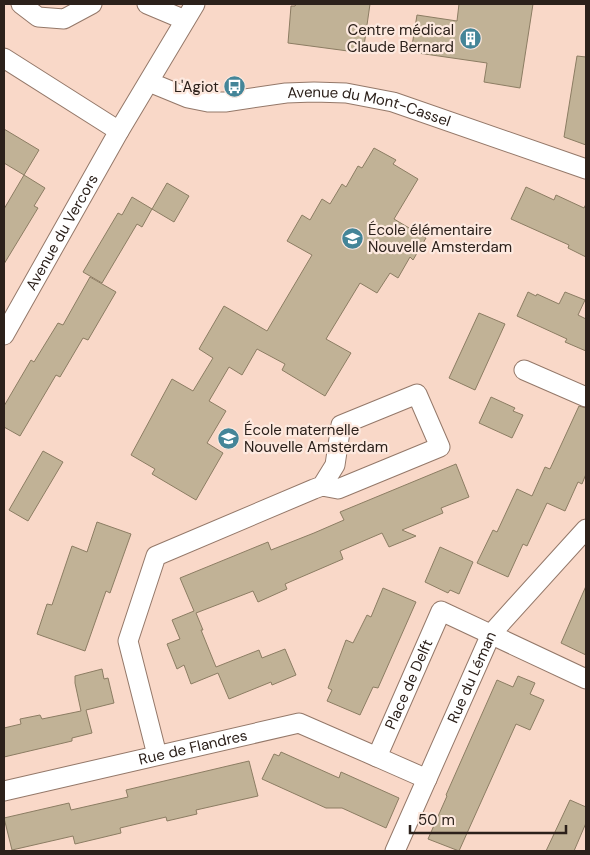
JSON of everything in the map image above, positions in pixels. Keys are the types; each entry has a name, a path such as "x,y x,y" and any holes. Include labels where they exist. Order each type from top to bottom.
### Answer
{"street":[{"path":"21,4 38,17 64,19 92,4"},
{"path":"147,4 185,20"},
{"name":"Avenue du Vercors","path":"4,335 119,131 195,4"},
{"path":"4,58 119,131"},
{"name":"Avenue du Mont-Cassel","path":"149,82 188,98 208,102 225,102 286,93 314,92 346,93 393,102 586,168"},
{"path":"524,370 586,397"},
{"path":"157,755 128,641 156,556 322,486 338,489 440,447 417,394 341,425 335,464 322,486"},
{"name":"Rue du Léman","path":"395,851 491,634 586,529"},
{"name":"Place de Delft","path":"377,757 441,611 491,634"},
{"path":"491,634 586,679"},
{"name":"Rue de Flandres","path":"4,791 299,723 377,757"},
{"path":"377,757 427,780"}],"building":[{"path":"296,4 370,4 363,53 288,43 291,6"},
{"name":"Centre médical Claude Bernard","path":"459,4 533,4 520,88 484,82 487,63 411,52 417,15 457,21"},
{"path":"577,56 586,57 586,145 564,137"},
{"path":"4,129 39,150 24,175 4,163"},
{"path":"374,148 396,160 393,164 418,179 394,219 426,238 413,260 410,257 398,278 390,273 377,293 360,283 326,339 351,353 325,396 282,370 285,364 257,349 242,375 229,367 209,401 226,411 207,443 223,453 196,500 152,474 155,469 131,455 172,379 193,391 213,358 199,349 224,306 267,331 312,255 287,241 302,215 310,220 322,199 330,204 342,184 346,187 358,166 362,168"},
{"path":"24,175 45,188 34,206 38,208 4,264 4,209"},
{"path":"167,183 189,196 174,222 152,209"},
{"path":"526,187 554,200 556,195 584,208 586,204 586,257 568,248 569,245 511,219"},
{"path":"132,197 152,209 142,227 137,224 102,283 83,272 118,213 122,215"},
{"path":"90,277 116,292 88,340 83,338 60,377 56,375 20,436 4,427 4,406 31,360 34,362 58,323 63,325"},
{"path":"528,292 559,304 565,292 585,300 578,315 586,319 586,351 565,342 567,339 517,316"},
{"path":"479,313 505,324 475,390 449,378"},
{"path":"491,397 515,408 513,411 523,415 512,438 479,423"},
{"path":"579,406 586,408 586,474 582,484 578,482 565,511 547,503 527,546 523,544 508,577 477,563 493,530 497,532 517,489 532,496 545,467 550,469"},
{"path":"43,451 63,462 28,521 9,510"},
{"path":"456,464 469,497 441,508 443,513 402,530 416,536 389,547 382,533 340,551 343,559 285,584 287,589 258,602 253,591 196,613 216,667 259,650 262,658 285,649 296,675 272,685 271,682 229,699 218,673 191,684 184,665 177,669 167,644 180,639 172,620 194,611 180,578 268,542 271,550 314,533 344,520 340,512"},
{"path":"97,522 131,534 110,593 106,591 85,651 37,634 47,604 52,605 72,546 87,552"},
{"path":"440,547 473,562 459,594 450,590 448,593 425,582"},
{"path":"586,586 586,655 561,643"},
{"path":"383,588 416,602 378,688 373,687 360,715 327,701 332,690 328,688 346,640 353,643 367,615 371,617"},
{"path":"102,669 104,679 108,678 114,703 86,710 92,733 72,738 72,741 4,757 4,728 21,724 20,719 40,715 42,719 81,711 75,676"},
{"path":"518,676 535,683 530,694 544,700 530,730 516,724 459,851 428,839 497,680 513,687"},
{"path":"281,752 339,778 341,772 399,798 386,828 342,808 326,808 262,779 274,754 279,756"},
{"path":"249,761 258,796 196,810 197,814 167,821 166,817 120,828 121,833 75,844 73,836 12,850 4,818 69,803 71,810 128,797 126,790"},
{"path":"570,800 586,807 586,823 574,851 546,851"}],"place":[{"name":"Centre médical Claude Bernard","path":"470,39"},
{"name":"L'Agiot","path":"235,87"},
{"name":"École élémentaire Nouvelle Amsterdam","path":"352,239"},
{"name":"École maternelle Nouvelle Amsterdam","path":"228,439"}]}
